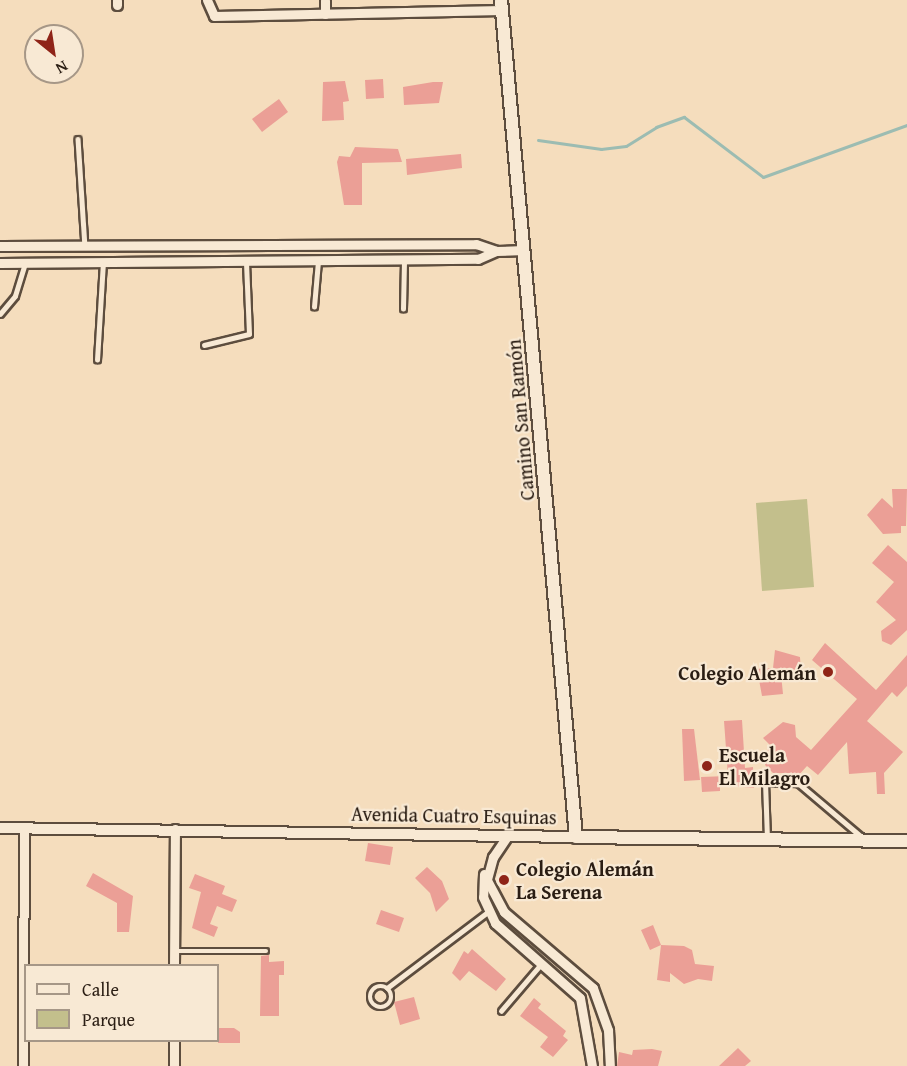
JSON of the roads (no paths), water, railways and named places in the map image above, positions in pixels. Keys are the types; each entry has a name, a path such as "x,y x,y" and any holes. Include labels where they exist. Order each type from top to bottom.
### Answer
{"main road":[{"name":"Camino San Ramón","path":"501,5 576,837"},
{"name":"Avenida Cuatro Esquinas","path":"576,837 767,842 907,841"}],"street":[{"path":"207,0 214,16 417,12 501,5"},
{"path":"324,0 325,14"},
{"path":"417,0 417,12"},
{"path":"0,246 476,244 496,251 524,250"},
{"path":"260,262 261,245"},
{"path":"73,246 74,263"},
{"path":"0,263 478,259 496,251"},
{"name":"Avenida Cuatro Esquinas","path":"0,828 576,837"},
{"path":"22,1066 24,828"},
{"path":"174,964 175,829"},
{"path":"506,835 485,867 483,897 489,912 580,998 592,1066"},
{"path":"506,835 493,857 487,880 504,912 593,988 608,1030 610,1066"},
{"path":"174,1042 174,1066"}],"lane":[{"path":"78,139 85,246"},
{"path":"403,309 404,260"},
{"path":"314,307 318,261"},
{"path":"204,345 249,334 246,262"},
{"path":"0,314 15,297 25,263"},
{"path":"97,360 103,263"},
{"path":"767,842 765,782 798,783 867,842"},
{"path":"387,988 391,1002 375,1006 372,990 387,988 489,912"},
{"path":"174,951 266,951"},
{"path":"501,1011 542,963"}],"waterway":[{"path":"538,140 601,149 626,146 656,127 684,117 763,177 907,125"}],"place":[{"name":"Colegio Alemán","path":"828,672"},
{"name":"Escuela El Milagro","path":"707,766"},
{"name":"Colegio Alemán La Serena","path":"504,880"}]}
